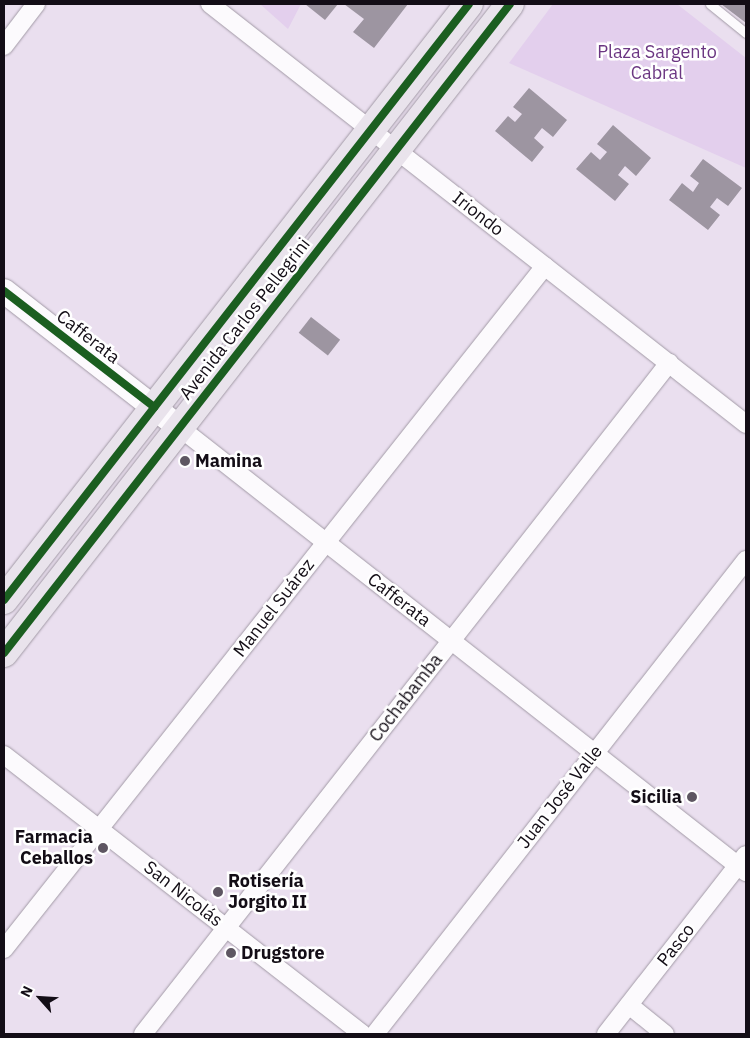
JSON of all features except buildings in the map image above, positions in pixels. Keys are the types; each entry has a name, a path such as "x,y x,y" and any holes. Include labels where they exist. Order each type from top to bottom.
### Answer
{"main road":[{"name":"Avenida Carlos Pellegrini","path":"4,600 469,4"},
{"name":"Avenida Carlos Pellegrini","path":"4,652 510,4"},
{"name":"Cafferata","path":"4,291 179,427"}],"street":[{"path":"4,46 36,4"},
{"name":"Iriondo","path":"210,4 746,424"},
{"name":"Manuel Suárez","path":"4,949 544,266"},
{"name":"Cochabamba","path":"143,1034 669,363"},
{"name":"Cafferata","path":"179,427 595,753 744,864"},
{"name":"Juan José Valle","path":"375,1034 746,560"},
{"name":"San Nicolás","path":"4,754 362,1034"},
{"name":"Pasco","path":"606,1034 744,864"},
{"path":"629,1005 665,1034"}],"lane":[{"path":"710,4 746,32"}],"green space":[{"path":"260,4 301,4 288,29"},
{"name":"Plaza Sargento Cabral","path":"553,4 677,4 746,58 746,168 509,63"}],"cycle path":[{"path":"4,600 469,4"},
{"path":"4,653 510,4"},
{"path":"4,291 154,407"}],"place":[{"name":"Mamina","path":"185,461"},
{"name":"Sicilia","path":"692,797"},
{"name":"Farmacia Ceballos","path":"103,848"},
{"name":"Rotisería Jorgito II","path":"218,892"},
{"name":"Drugstore","path":"231,953"}]}
